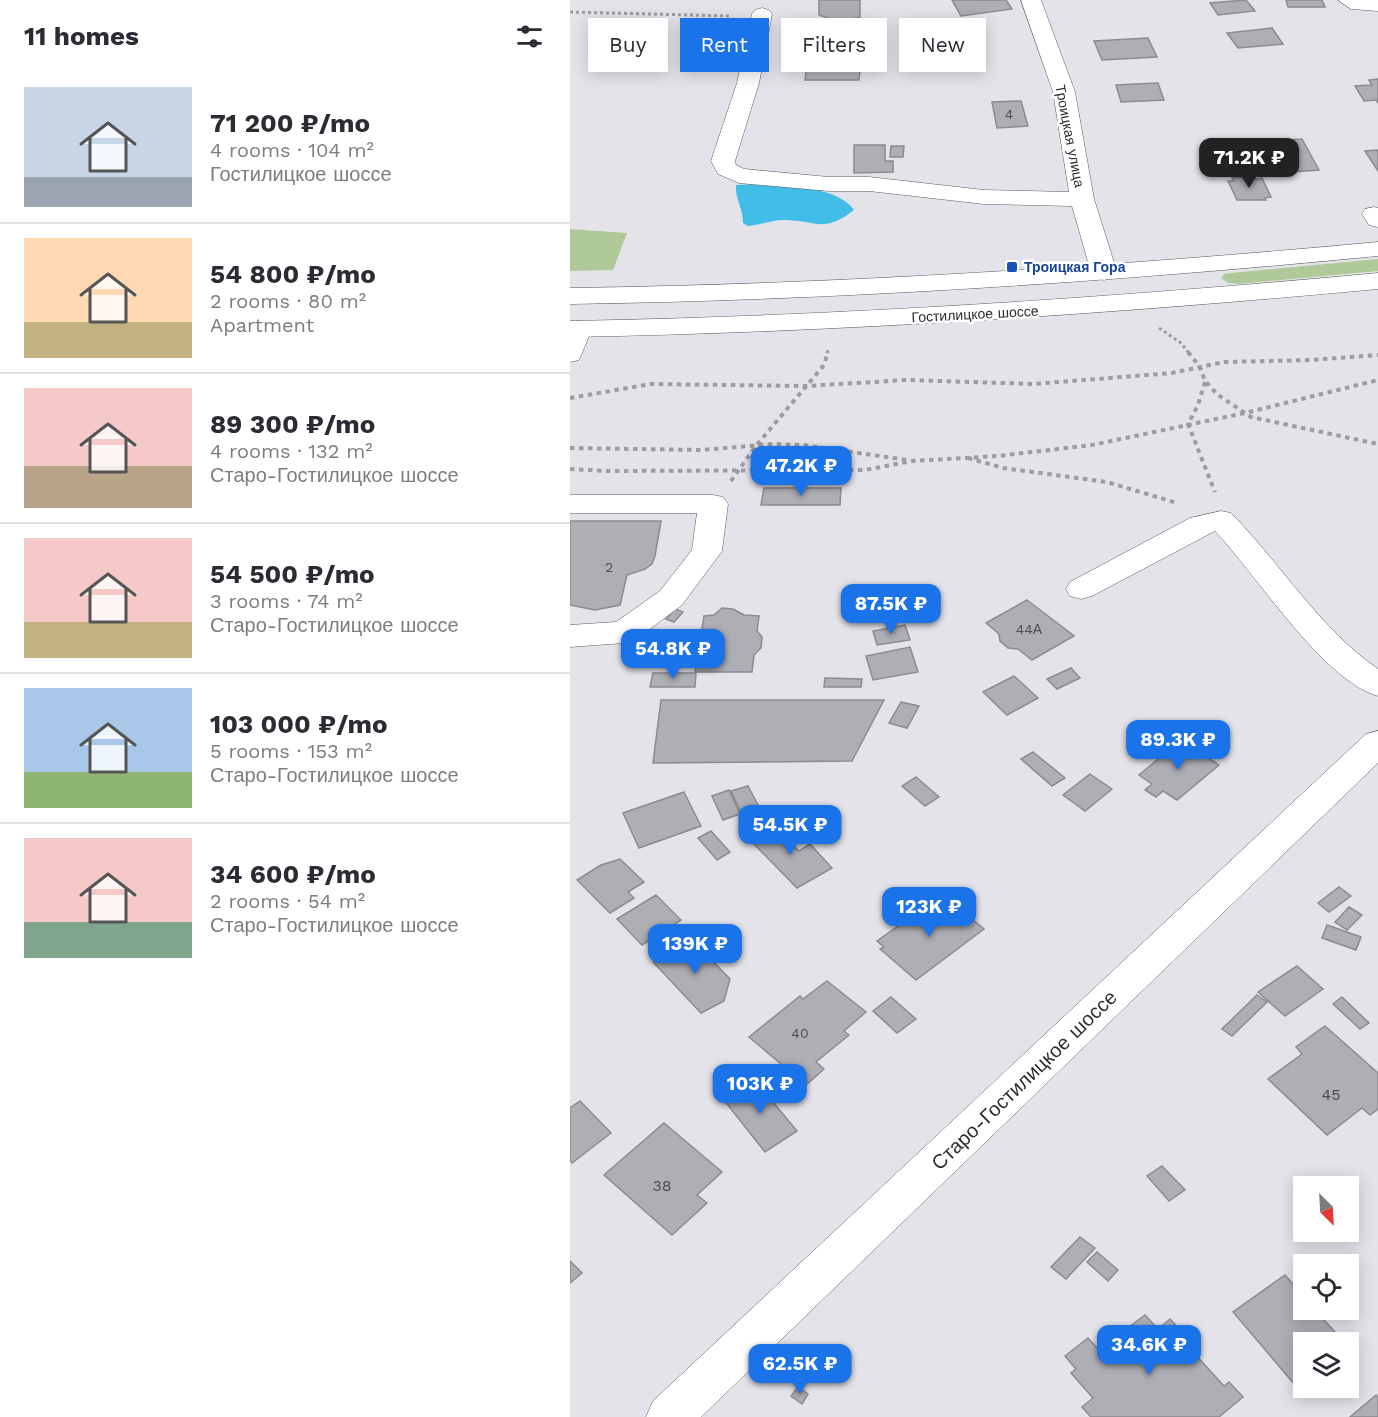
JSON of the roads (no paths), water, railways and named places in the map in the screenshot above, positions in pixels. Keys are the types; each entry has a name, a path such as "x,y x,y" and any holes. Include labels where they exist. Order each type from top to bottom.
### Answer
{"main road":[{"name":"Троицкая улица","path":"1031,0 1064,92 1082,199 1104,273"},
{"path":"1348,0 1358,5 1378,5"},
{"path":"762,16 748,83 723,161 726,169 739,176 776,180 869,184 984,196 1082,199"},
{"name":"Гостилицкое шоссе","path":"570,296 852,287 1104,273 1378,249"},
{"path":"1145,269 1156,302"},
{"name":"Гостилицкое шоссе","path":"574,329 958,315 1156,302 1378,281"},
{"path":"570,354 574,329"},
{"path":"570,504 713,504 707,550 670,598 624,632 570,636"},
{"path":"1082,589 1215,521 1354,670 1378,685"},
{"name":"Старо-Гостилицкое шоссе","path":"669,1417 1371,763"}],"water":[{"path":"736,185 795,186 823,191 846,202 854,210 843,218 826,224 781,220 748,226 743,223"}],"place":[{"name":"Троицкая Гора","path":"1012,267"}]}
